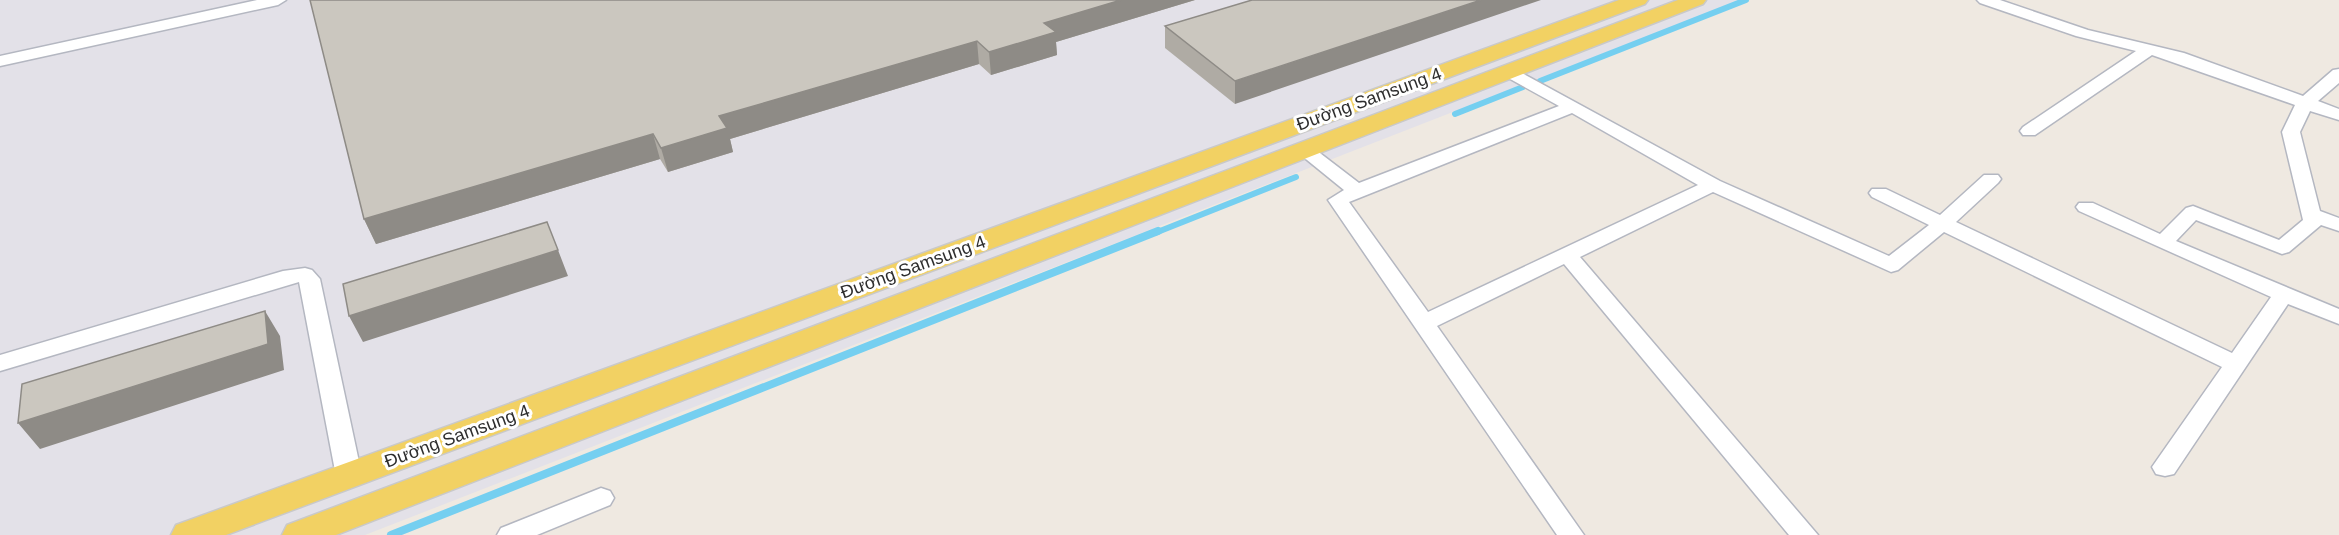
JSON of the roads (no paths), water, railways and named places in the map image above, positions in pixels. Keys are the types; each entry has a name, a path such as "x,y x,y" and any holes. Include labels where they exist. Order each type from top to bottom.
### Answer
{"main road":[{"name":"Đường Samsung 4","path":"188,535 1638,0"},
{"name":"Đường Samsung 4","path":"299,535 1305,152 1696,0"},
{"path":"1279,133 1305,152"},
{"path":"1149,180 1173,202"},
{"path":"349,476 357,513"}],"street":[{"path":"0,61 278,0"},
{"path":"1985,0 2082,33 2178,57 2339,115"},
{"path":"2029,131 2149,50"},
{"path":"1509,71 1713,185 1891,265 1942,224 1991,179"},
{"path":"2163,243 2193,212 2282,248 2313,222 2291,132 2304,104 2339,74"},
{"path":"1572,107 1338,200 1422,324 1572,535"},
{"path":"1305,152 1357,191"},
{"path":"1422,324 1713,185"},
{"path":"1879,193 2236,364"},
{"path":"2086,207 2163,243 2339,317"},
{"path":"2312,215 2339,225"},
{"path":"1567,255 1805,535"},
{"path":"0,363 290,276 306,275 349,476"},
{"path":"2166,467 2284,294"},
{"path":"510,535 601,498"}],"waterway":[{"path":"1540,81 1746,0"},
{"path":"1455,114 1523,87"},
{"path":"1155,233 1296,177"},
{"path":"391,535 1158,231"}]}
